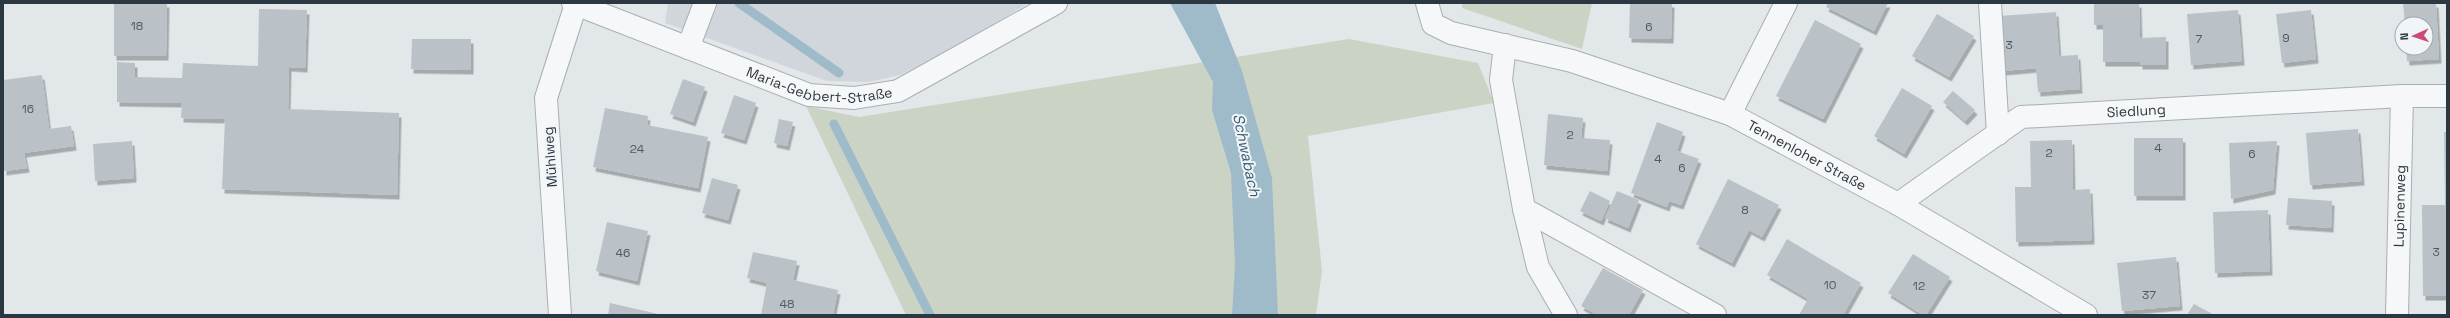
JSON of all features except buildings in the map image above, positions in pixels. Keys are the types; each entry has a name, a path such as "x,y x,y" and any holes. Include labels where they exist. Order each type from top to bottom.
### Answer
{"street":[{"path":"688,48 705,3"},
{"name":"Maria-Gebbert-Straße","path":"574,4 809,95 854,98 898,91 1056,3"},
{"name":"Tennenloher Straße","path":"1427,3 1433,24 1452,33 1572,60 1695,104 1730,114 1898,204 2086,315"},
{"path":"1730,114 1786,3"},
{"path":"1990,3 1998,134"},
{"name":"Mühlweg","path":"560,315 546,98 574,4"},
{"path":"1505,45 1501,80 1524,209 1538,267 1566,315"},
{"name":"Siedlung","path":"1898,204 2021,117 2402,96 2447,96"},
{"name":"Lupinenweg","path":"2397,315 2402,96"},
{"path":"1524,209 1715,315"}],"shaded area":[{"path":"668,3 1028,3 959,46 900,75 869,82 827,81 665,23"}],"green space":[{"path":"1462,3 1592,3 1582,49 1462,8"},
{"path":"1349,39 1478,63 1494,103 1308,136 1322,271 1316,315 906,315 806,106 859,117"}],"water":[{"name":"Schwabach","path":"1170,3 1215,3 1242,71 1272,178 1278,315 1232,315 1235,264 1231,173 1212,110 1213,82"}],"waterway":[{"path":"739,3 839,73"},
{"path":"834,124 930,315"}]}
